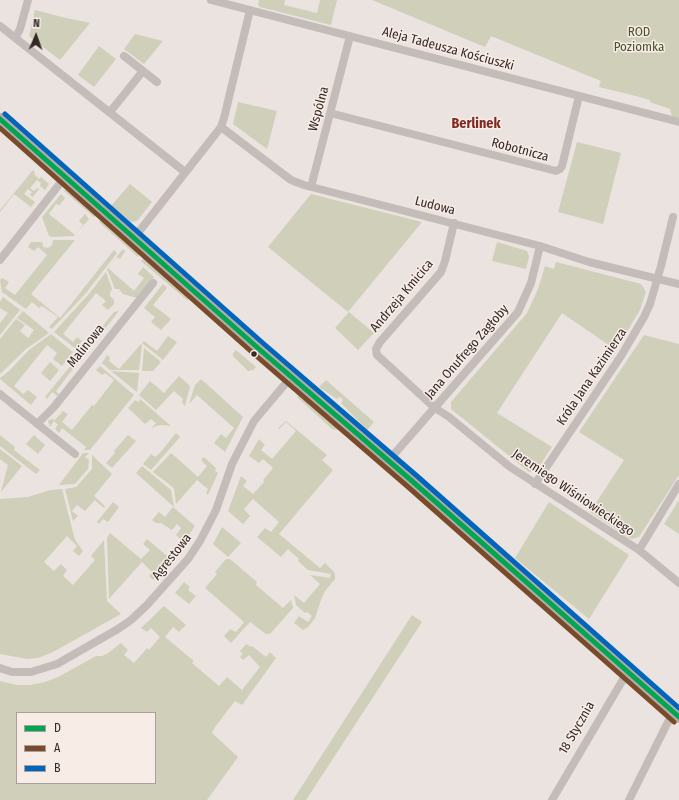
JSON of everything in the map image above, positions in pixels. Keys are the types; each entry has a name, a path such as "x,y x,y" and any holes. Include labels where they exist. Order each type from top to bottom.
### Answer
{"main road":[{"path":"0,119 291,377 389,460 678,715"}],"street":[{"path":"16,37 20,29 28,0"},
{"name":"Aleja Tadeusza Kościuszki","path":"211,0 679,122"},
{"path":"134,238 221,127 250,10"},
{"path":"0,26 16,37 186,172"},
{"name":"Wspólna","path":"311,187 350,36"},
{"path":"124,56 157,82"},
{"path":"110,112 142,70"},
{"name":"Robotnicza","path":"330,113 556,171 562,166 579,96"},
{"name":"Ludowa","path":"221,127 291,180 311,187 540,246 589,262 679,284"},
{"path":"0,260 65,177"},
{"path":"657,278 673,217"},
{"name":"Andrzeja Kmicica","path":"435,408 380,358 376,352 376,349 380,342 441,272 454,223"},
{"name":"Jana Onufrego Zagłoby","path":"389,460 518,312 531,283 540,246"},
{"name":"Króla Jana Kazimierza","path":"535,484 639,327 650,304 657,278"},
{"name":"Malinowa","path":"38,424 153,283"},
{"name":"Agrestowa","path":"0,668 12,672 31,672 57,664 118,629 131,620 147,605 184,564 200,541 216,510 232,464 254,421 291,377"},
{"path":"0,394 75,454"},
{"name":"Jeremiego Wiśniowieckiego","path":"435,408 449,417 510,467 639,550 679,584"},
{"path":"639,550 679,484"},
{"name":"18 Stycznia","path":"552,800 628,671"},
{"path":"629,800 668,722 678,715"}],"green space":[{"path":"259,0 285,0 284,5 317,13 320,0 337,0 331,25 260,7 258,5"},
{"name":"ROD Poziomka","path":"372,0 679,0 679,118 672,116 670,109 650,102 650,100 599,87 601,81 491,36 485,47"},
{"path":"35,10 90,23 60,60 29,36"},
{"path":"135,34 163,41 144,64 124,49"},
{"path":"99,46 116,59 94,87 78,75"},
{"path":"238,102 277,111 267,149 233,124"},
{"path":"577,142 621,153 603,224 558,212"},
{"path":"33,170 35,173 34,174 39,179 41,177 49,184 45,190 40,186 41,183 37,180 30,188 34,191 37,188 39,189 33,197 30,195 32,192 28,189 24,194 35,202 31,207 14,194 0,212 0,210"},
{"path":"130,184 152,202 137,221 131,222 111,206"},
{"path":"63,190 69,190 95,213 95,216 94,217"},
{"path":"61,194 65,198 60,205 56,204 49,214 75,235 74,236 49,236 42,217"},
{"path":"311,194 422,222 348,312 268,247"},
{"path":"85,214 89,219 76,234 83,225 79,221"},
{"path":"102,220 141,253 138,257 99,222"},
{"path":"53,240 75,240 31,294 60,318 114,250 117,253 86,293 52,329 49,327 58,317 42,306 39,308 32,302 26,309 2,292 0,280 2,278 9,282 5,288 15,295 47,255 38,247 34,251 28,247 31,242 42,242 43,247 48,248 52,245"},
{"path":"497,242 527,251 529,257 526,269 492,261"},
{"path":"123,249 125,251 120,259 117,257 108,268 134,291 144,278 138,274 143,267 154,277 137,298 123,294 119,289 115,289 107,269"},
{"path":"144,257 187,295 188,301 141,261"},
{"path":"556,262 641,284 646,292 640,310 616,350 562,313 497,413 552,447 537,470 529,472 451,409 451,402 527,313 538,289 545,266 554,269"},
{"path":"106,272 112,289 110,296 114,300 114,304 108,310 102,305 106,301 96,293 63,334 73,342 77,337 82,341 76,349 54,332 88,295"},
{"path":"163,284 167,288 153,305 171,319 161,330 151,322 155,317 144,308"},
{"path":"3,297 20,310 0,335 0,323 8,313 0,308 0,302"},
{"path":"23,311 49,333 26,349 0,374 0,339 16,319 25,325 20,331 28,338 34,330 17,318"},
{"path":"119,311 86,353 83,350 114,312"},
{"path":"349,312 374,333 358,350 335,328"},
{"path":"51,334 73,352 62,366 53,359 57,353 47,345 14,386 23,394 28,390 37,397 31,405 0,378 9,371 29,350"},
{"path":"644,335 679,344 679,475 639,537 631,539 590,512 624,460 579,432"},
{"path":"168,336 177,342 163,360 142,343 144,341 157,351"},
{"path":"141,344 139,370 110,370 102,363 107,355 110,358 109,361 119,369"},
{"path":"144,348 161,362 153,371 142,371"},
{"path":"236,350 256,367 253,370 248,371 233,356 233,353"},
{"path":"81,353 83,356 56,391 59,394 57,396 52,392 47,399 45,397"},
{"path":"50,362 59,370 50,381 41,373"},
{"path":"100,366 134,395 90,450 84,450 86,447 62,428 59,433 55,429 58,425 54,421 50,427 48,421 51,419 55,420 63,411 68,414 62,422 72,430 92,405 94,406 114,380 105,373 102,375 96,370"},
{"path":"111,371 139,373 137,392"},
{"path":"179,376 190,386 185,406 182,402 183,399 174,391 156,410 139,395 150,381 164,393"},
{"path":"201,379 243,417 225,452 214,443 221,434 226,438 234,428 197,395 189,404 195,385"},
{"path":"326,380 374,422 367,430 341,403 343,400 340,397 337,399 319,387"},
{"path":"300,393 344,431 332,429 297,397"},
{"path":"140,399 171,426 161,425 151,429 156,423 151,419 145,424 128,408 135,400 139,402"},
{"path":"286,421 327,455 322,460 333,470 279,534 320,568 325,563 335,574 335,579 325,591 315,618 308,627 303,630 294,623 299,616 308,622 312,616 307,612 305,613 296,605 294,595 304,603 320,584 310,575 330,578 331,574 308,570 288,549 281,557 257,537 265,528 271,532 279,522 253,499 244,509 250,516 243,524 228,511 241,476 247,481 243,486 253,494 264,482 263,480 273,468 263,459 259,463 249,456 259,439 265,445 261,450 272,459 296,431 286,422 279,429 278,428"},
{"path":"176,433 180,437 151,470 143,464 151,454 155,457 160,453"},
{"path":"0,435 15,447 14,450 40,470 36,474 0,446"},
{"path":"34,435 45,445 38,454 26,444"},
{"path":"128,435 136,441 112,468 106,463"},
{"path":"0,449 22,466 1,492 8,465 0,459"},
{"path":"83,453 89,453 85,457 89,460 88,469 75,484 59,485"},
{"path":"171,453 198,477 207,466 201,460 204,457 216,468 215,471 218,473 208,495 206,493 208,489 197,480 176,504 174,488 153,472"},
{"path":"92,455 112,474 94,496 105,506 104,508 95,500 85,511 77,505 72,511 78,516 73,521 65,489 76,487 92,469"},
{"path":"142,466 171,490 174,507 136,473"},
{"path":"62,489 75,540 83,551 79,556 73,551 77,546 67,536 44,562 54,571 61,564 67,570 63,576 73,585 95,560 91,556 104,540 107,601 121,614 53,652 38,658 27,659 0,654 0,499 28,497 50,490"},
{"path":"679,500 679,534 664,524"},
{"path":"113,502 119,507 108,522 103,519 99,524 97,522"},
{"path":"549,502 629,555 589,619 515,558"},
{"path":"173,507 195,526 184,542 176,535 181,528 177,524 172,530 161,523 156,523 152,520 159,512 165,517"},
{"path":"222,527 241,543 228,557 213,544"},
{"path":"110,533 141,559 150,550 143,544 147,539 172,560 153,580 149,576 152,572 142,562 109,599 107,538"},
{"path":"226,559 230,559 257,582 256,585 283,608 291,600 293,608 270,634 266,634 250,622 231,643 224,636 230,629 236,632 244,622 205,588 217,574 215,572"},
{"path":"184,582 190,587 188,590 196,596 189,604 175,593"},
{"path":"164,606 186,625 179,632 173,627 165,637 194,661 192,663 219,686 227,677 242,690 260,667 249,655 243,660 240,657 243,654 240,651 246,644 251,647 252,646 266,657 270,652 276,658 242,705 235,701 212,733 238,757 207,800 0,800 0,681 17,685 30,685 45,682 58,677 96,656 102,656 108,653 121,643 128,650 124,655 134,663 147,648 149,650 160,637 151,628 147,632 141,628"},
{"path":"412,615 422,622 306,800 293,800"}],"transit line":[{"name":"B","path":"5,114 264,344 417,476 679,708"},
{"name":"D","path":"0,119 259,349 412,481 679,717"},
{"name":"A","path":"0,128 254,354 407,486 674,722"}],"district":[{"name":"Berlinek","path":"476,124"}]}
